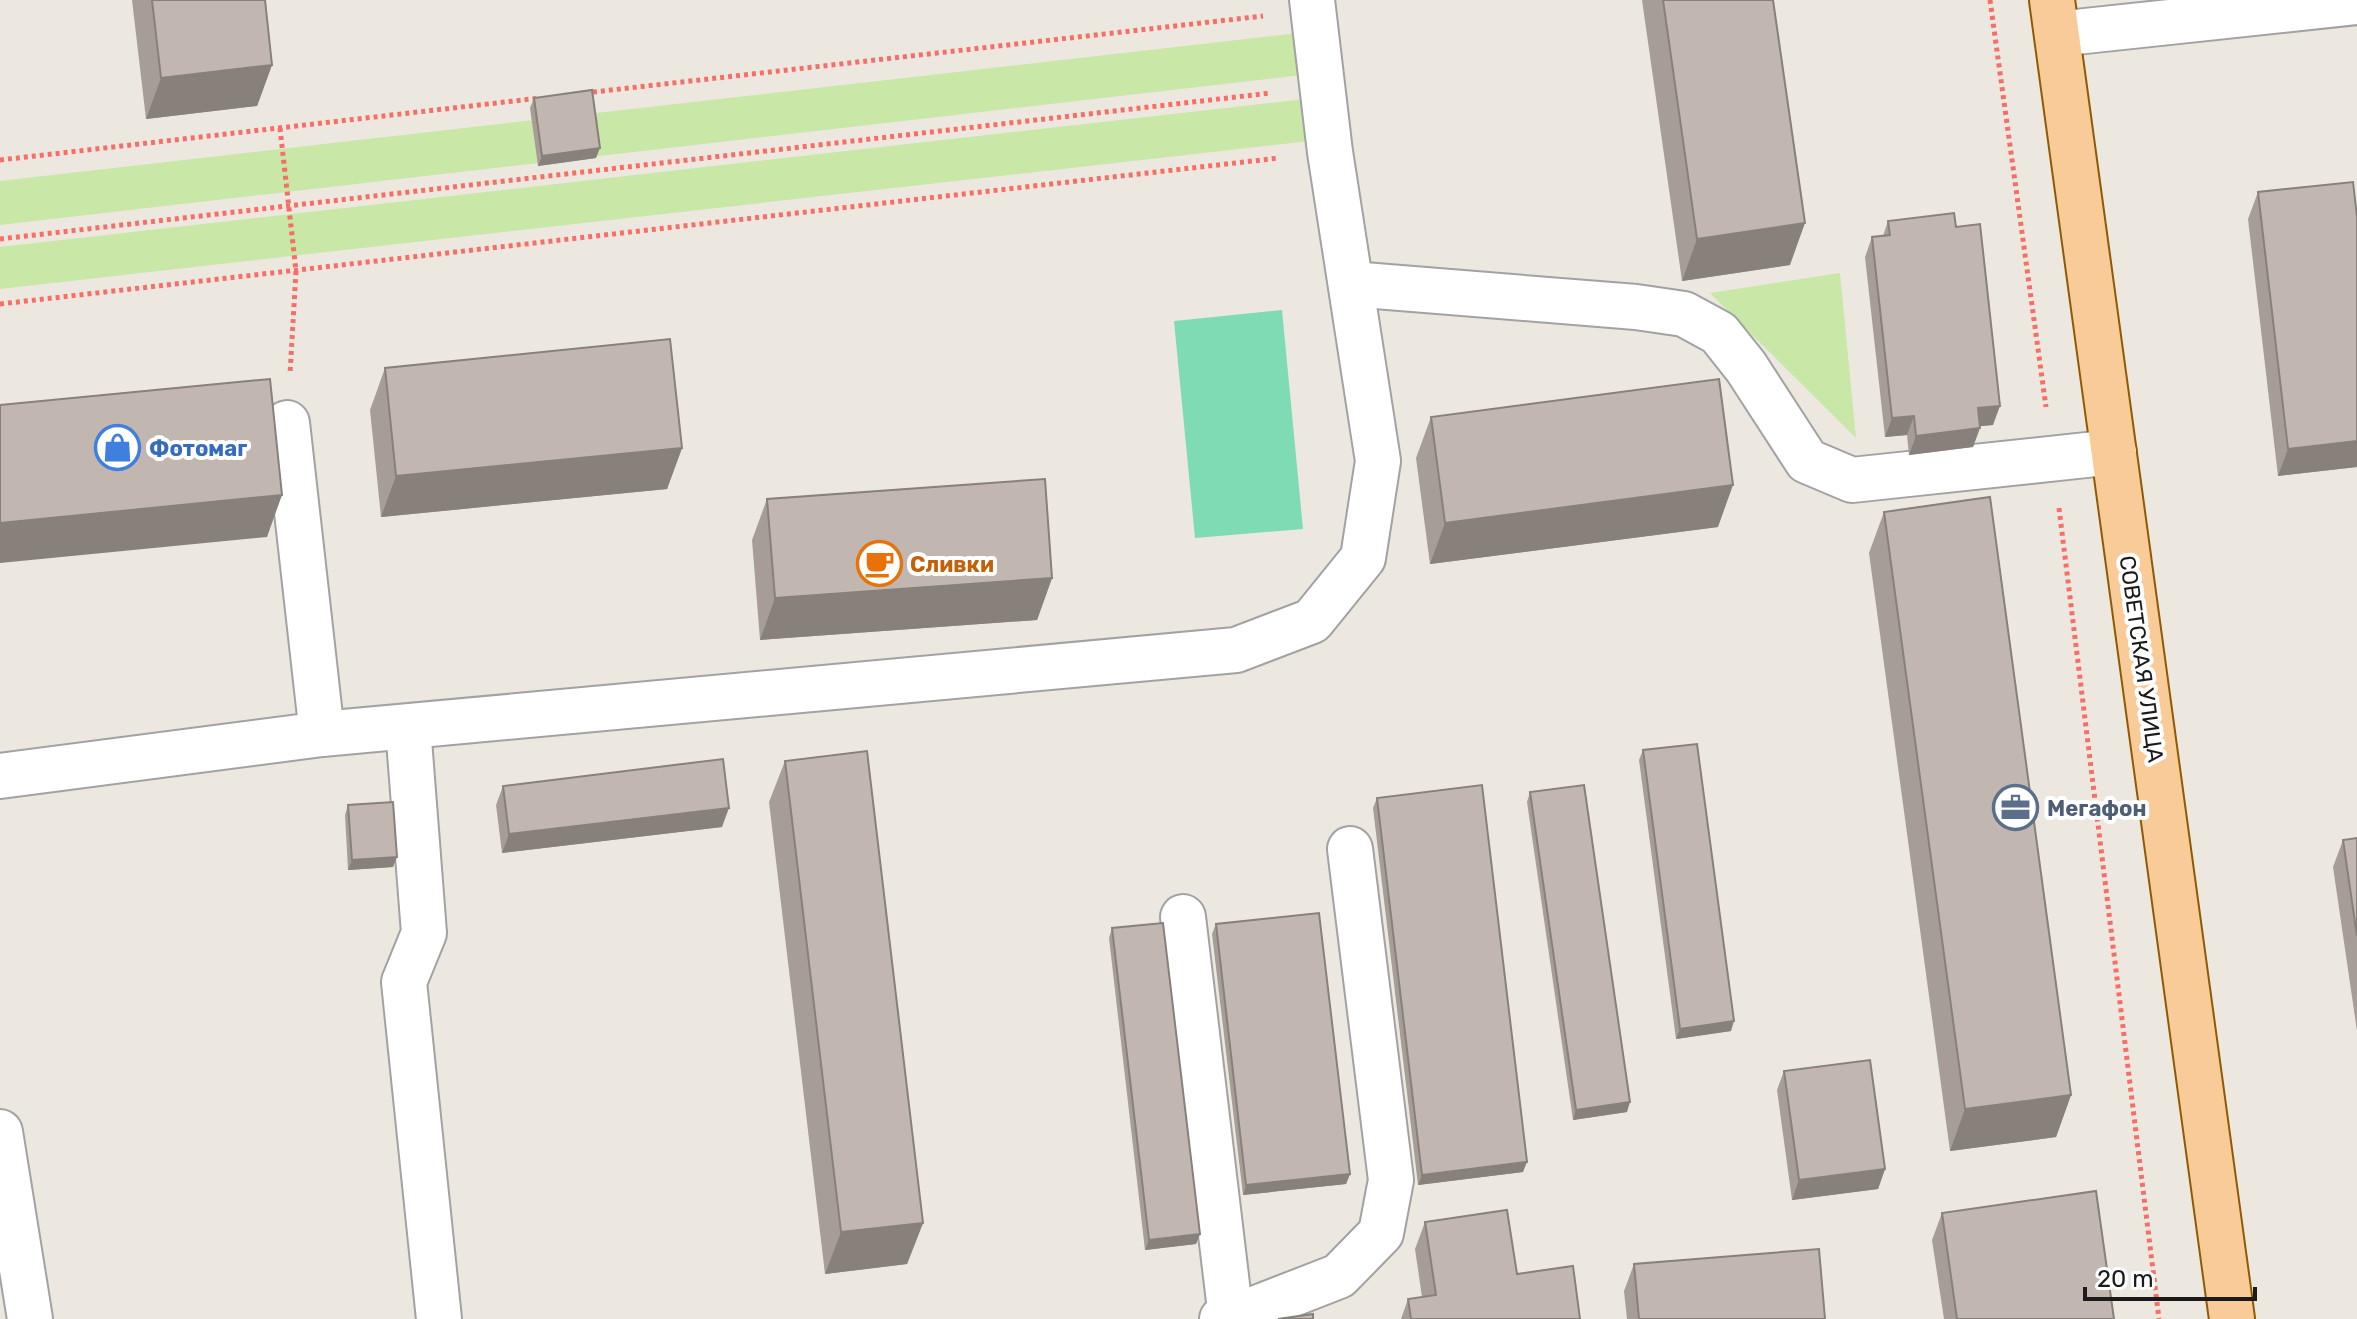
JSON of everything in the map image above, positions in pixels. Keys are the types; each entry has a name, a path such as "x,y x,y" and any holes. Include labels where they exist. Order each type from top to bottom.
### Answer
{"main road":[{"name":"СОВЕТСКАЯ УЛИЦА","path":"2055,17 2232,1319"}],"street":[{"path":"2055,17 2357,2"},
{"path":"0,776 322,734 1236,650 1312,621 1363,558 1378,461 1330,152 1312,5"},
{"path":"1351,284 1636,307 1684,314 1719,333 1746,367 1807,461 1852,480 2114,452"},
{"path":"287,423 322,734"},
{"path":"408,727 424,933 404,982 439,1319"},
{"path":"1222,1319 1339,1276 1381,1233 1391,1180 1350,849"},
{"path":"1183,917 1231,1318"},
{"path":"0,1132 30,1319"}],"path":[{"path":"1990,0 2053,459 2159,1319"},
{"path":"582,93 1312,5"},
{"path":"0,239 1322,87"},
{"path":"0,160 551,97"},
{"path":"280,128 296,271 287,423"},
{"path":"0,304 1330,152"}],"green space":[{"path":"1307,32 1312,74 0,225 0,181"},
{"path":"1314,98 1318,140 0,289 0,247"},
{"path":"1840,273 1856,438 1710,293"},
{"path":"1282,310 1303,529 1195,538 1174,321"}],"building":[{"path":"152,0 265,0 272,65 161,78"},
{"path":"1663,0 1773,0 1805,223 1697,239"},
{"path":"592,90 600,148 542,156 534,98"},
{"path":"2353,182 2357,217 2357,441 2288,449 2258,192"},
{"path":"1954,213 1956,227 1980,224 2000,406 1978,408 1980,428 1916,436 1914,416 1892,418 1872,237 1890,235 1888,221"},
{"path":"670,339 682,448 396,476 385,368"},
{"path":"270,379 282,495 0,523 0,405"},
{"path":"1719,379 1733,485 1445,523 1431,417"},
{"path":"1045,479 1052,578 775,598 767,499"},
{"path":"1990,497 2071,1095 1965,1109 1884,512"},
{"path":"1697,744 1734,1021 1680,1029 1643,750"},
{"path":"867,751 923,1223 841,1232 785,761"},
{"path":"723,759 729,808 509,834 503,786"},
{"path":"1482,785 1527,1162 1422,1175 1377,798"},
{"path":"1584,785 1630,1102 1576,1110 1530,792"},
{"path":"393,802 397,857 352,860 348,805"},
{"path":"2357,838 2357,936 2343,840"},
{"path":"1319,913 1350,1174 1246,1185 1216,924"},
{"path":"1163,923 1200,1234 1149,1240 1112,928"},
{"path":"1870,1060 1885,1169 1799,1180 1784,1071"},
{"path":"2096,1191 2114,1319 1957,1319 1942,1213"},
{"path":"1507,1210 1517,1274 1573,1266 1580,1319 1411,1319 1408,1299 1436,1295 1425,1222"},
{"path":"1819,1249 1825,1319 1639,1319 1634,1264"},
{"path":"1313,1314 1313,1319 1278,1319"}],"place":[{"name":"Фотомаг","path":"118,448"},
{"name":"Сливки","path":"879,564"},
{"name":"Мегафон","path":"2016,808"}]}
